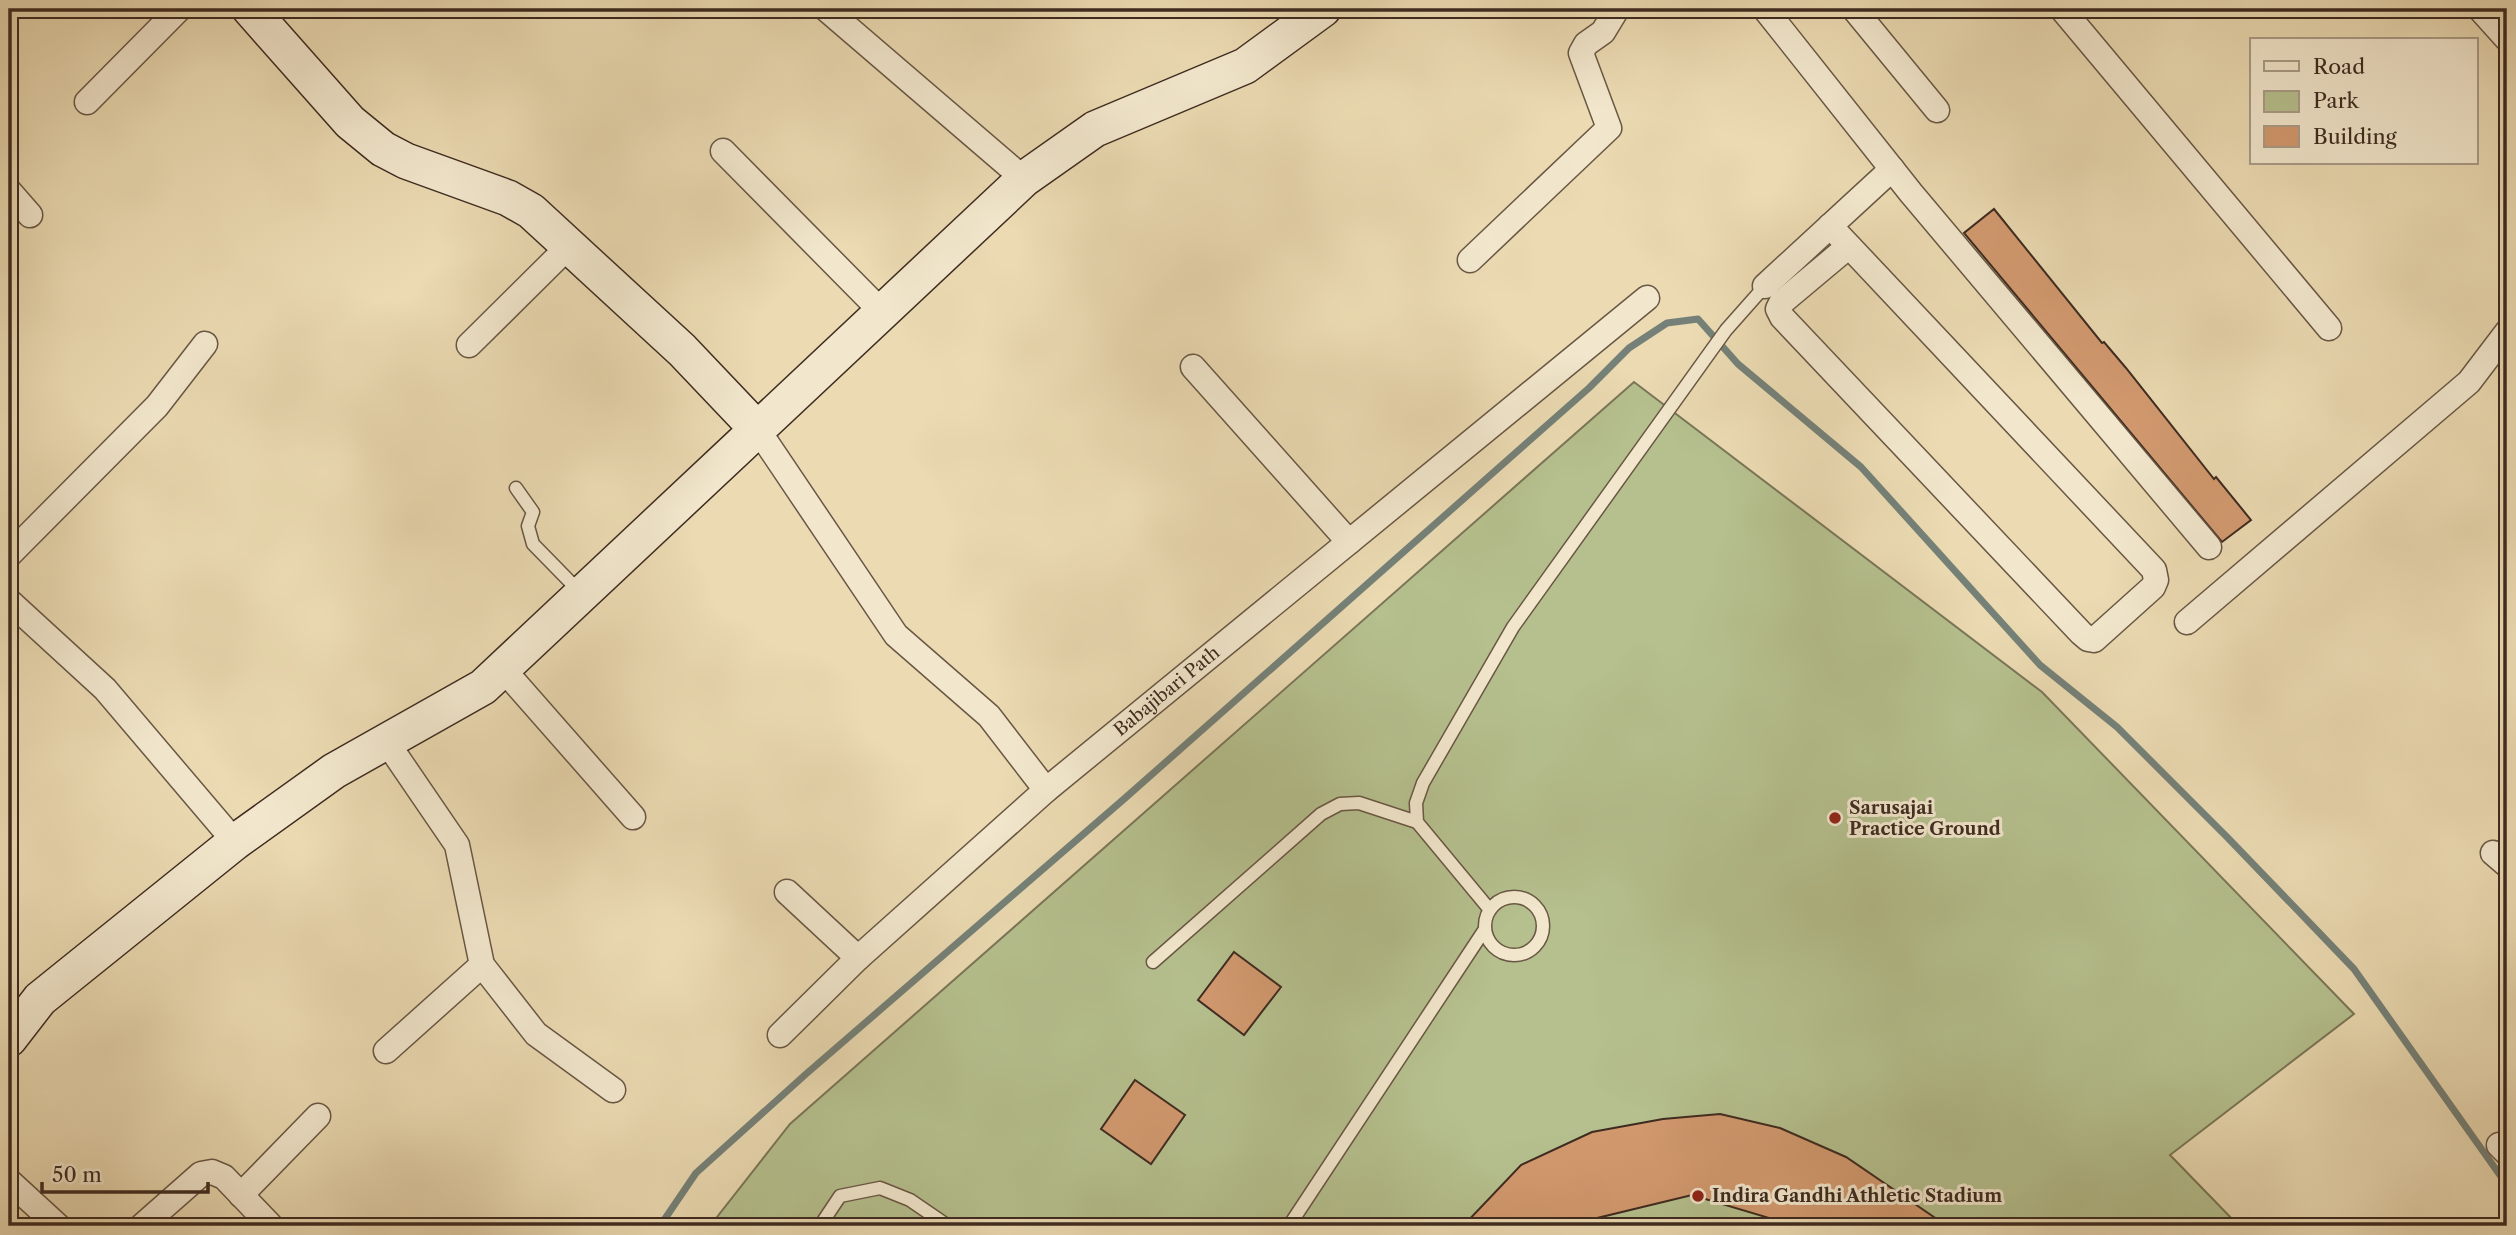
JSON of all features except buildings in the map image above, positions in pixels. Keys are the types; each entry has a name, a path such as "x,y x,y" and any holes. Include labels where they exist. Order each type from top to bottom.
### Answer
{"street":[{"path":"87,102 180,9"},
{"path":"250,9 365,135 406,162 508,198 531,211 682,350 758,430 896,635 989,716 1046,790"},
{"path":"826,9 1024,179"},
{"path":"15,1017 235,842 334,771 484,687 1024,179 1095,129 1245,65 1323,9"},
{"path":"1470,260 1609,128 1581,53 1586,44 1603,32 1617,9"},
{"path":"1765,9 1892,169 2209,547"},
{"path":"1853,9 1937,110"},
{"path":"2062,9 2329,328"},
{"path":"2480,9 2507,40"},
{"path":"723,151 883,313"},
{"path":"1765,286 1892,169"},
{"path":"9,191 30,215"},
{"path":"1830,226 1849,246 2154,570 2157,580 2153,587 2094,640 2081,633 1782,317 1778,309 1781,303 1849,246"},
{"path":"469,345 569,246"},
{"name":"Babajibari Path","path":"780,1035 858,958 1046,790 1647,298"},
{"path":"2187,622 2469,382 2507,332"},
{"path":"9,555 156,406 205,344"},
{"path":"1193,367 1349,542"},
{"path":"9,601 105,689 235,842"},
{"path":"503,668 633,817"},
{"path":"386,741 457,845 482,965 536,1034 613,1090"},
{"path":"787,892 858,958"},
{"path":"386,1051 482,965"},
{"path":"241,1195 318,1116"},
{"path":"142,1226 201,1174 212,1172 224,1177 271,1226"},
{"path":"9,1181 58,1226"}],"lane":[{"path":"1417,822 1416,803 1423,783 1513,627 1726,330 1765,286"},
{"path":"516,488 533,512 528,526 533,544 583,595"},
{"path":"1153,962 1321,814 1340,804 1359,803 1417,822 1490,910"},
{"path":"1289,1226 1485,929 1490,910 1504,898 1523,898 1538,910 1543,928 1536,946 1528,952 1509,955 1492,946 1485,929"},
{"path":"820,1226 840,1196 880,1188 910,1200 948,1226"}],"green space":[{"path":"1634,382 2042,692 2354,1014 2170,1155 2239,1226 710,1226 790,1124"}],"waterway":[{"path":"660,1226 696,1173 1589,388 1629,348 1667,323 1698,319 1738,364 1861,467 2040,665 2117,727 2354,969 2507,1185"}],"place":[{"name":"Sarusajai Practice Ground","path":"1835,818"},
{"name":"Indira Gandhi Athletic Stadium","path":"1698,1196"}]}
